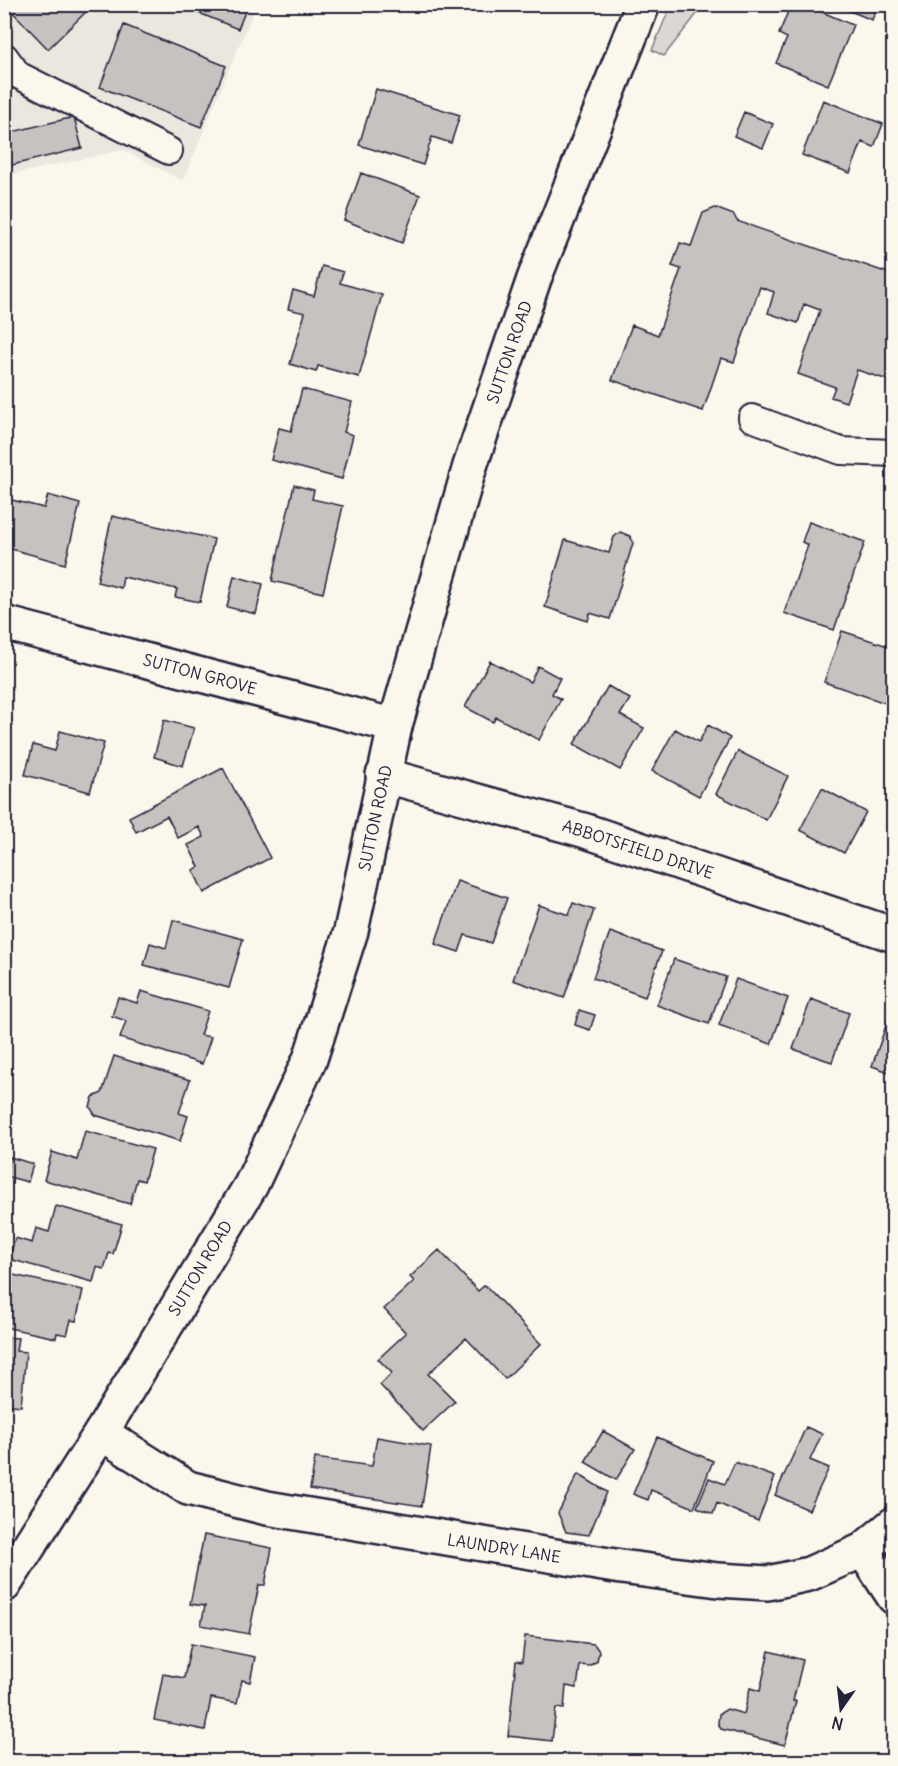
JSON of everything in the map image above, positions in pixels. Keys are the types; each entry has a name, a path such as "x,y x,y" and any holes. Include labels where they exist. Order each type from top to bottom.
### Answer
{"street":[{"name":"SUTTON ROAD","path":"4,1585 101,1433 251,1185 310,1059 351,931 395,726 463,489 534,279 643,4"},
{"name":"SUTTON GROVE","path":"4,623 395,726"},
{"name":"ABBOTSFIELD DRIVE","path":"383,775 583,830 892,930"},
{"name":"LAUNDRY LANE","path":"101,1433 188,1488 245,1503 417,1534 718,1581 768,1583 809,1574 863,1550 894,1524"},
{"path":"863,1550 894,1596"}],"lane":[{"path":"4,56 18,75 169,151"},
{"path":"752,418 841,451 894,453"}],"shaded area":[{"path":"4,5 256,5 183,181 123,150 5,176"},
{"path":"671,5 704,5 664,56 652,50"}],"building":[{"path":"5,4 94,4 48,49"},
{"path":"177,4 248,4 238,29"},
{"path":"791,4 803,4 853,25 828,85 776,63 787,38 779,34"},
{"path":"833,4 878,4 872,20"},
{"path":"124,25 226,66 201,127 100,87"},
{"path":"376,89 460,115 451,143 432,137 423,165 359,145"},
{"path":"823,100 883,124 874,147 862,142 850,173 802,155"},
{"path":"744,112 773,124 763,148 734,136"},
{"path":"74,117 82,148 4,167 4,134"},
{"path":"361,173 420,195 402,243 344,220"},
{"path":"715,208 734,215 737,221 894,275 894,363 888,380 857,370 846,402 831,397 835,387 798,374 820,310 804,304 798,323 768,313 774,292 760,287 734,362 721,358 703,411 612,380 632,325 658,335 681,269 672,266 680,243 691,246 703,213"},
{"path":"322,266 343,272 340,283 382,295 359,377 318,366 316,372 290,364 305,313 288,309 293,290 314,296"},
{"path":"302,389 352,402 344,432 353,435 342,479 271,460 279,428 291,431"},
{"path":"294,485 314,490 312,499 343,506 323,593 272,581"},
{"path":"48,495 80,504 65,564 4,547 4,498 44,508"},
{"path":"112,516 214,539 200,602 175,597 177,589 123,577 121,588 97,582"},
{"path":"809,522 865,542 834,630 784,613 808,545 802,542"},
{"path":"620,532 630,536 633,543 610,619 590,613 588,621 545,607 565,540 609,553 614,537"},
{"path":"234,576 263,584 256,614 227,607"},
{"path":"842,631 894,648 894,706 824,682"},
{"path":"490,661 530,682 538,666 560,678 552,694 561,699 539,740 496,717 493,722 465,707"},
{"path":"608,686 630,699 620,715 644,728 620,770 574,744"},
{"path":"164,720 194,728 183,766 154,757"},
{"path":"708,725 730,738 699,796 652,771 675,729 699,742"},
{"path":"60,731 104,743 90,792 25,775 33,745 55,751"},
{"path":"738,751 788,776 766,820 716,794"},
{"path":"223,768 270,858 204,893 193,870 199,867 188,845 204,837 199,827 178,838 167,816 136,832 129,817"},
{"path":"822,788 866,812 844,853 800,830"},
{"path":"457,881 507,898 491,943 465,935 459,952 435,944"},
{"path":"573,903 594,910 564,998 513,980 539,905 569,915"},
{"path":"173,920 243,939 229,988 144,965 150,943 166,948"},
{"path":"610,932 662,951 645,997 593,978"},
{"path":"674,959 726,977 709,1024 657,1005"},
{"path":"736,979 788,998 771,1044 719,1025"},
{"path":"141,991 208,1011 200,1035 211,1037 202,1064 120,1038 126,1021 112,1016 118,997 137,1003"},
{"path":"811,999 849,1013 832,1062 793,1049"},
{"path":"579,1010 595,1015 590,1030 575,1025"},
{"path":"888,1020 894,1022 894,1074 872,1066"},
{"path":"114,1056 190,1080 179,1113 188,1116 180,1141 95,1115 90,1107 93,1097 102,1093"},
{"path":"85,1131 153,1149 144,1181 137,1179 130,1204 44,1180 52,1152 77,1160"},
{"path":"10,1157 33,1164 28,1182 5,1176"},
{"path":"56,1206 122,1224 113,1254 109,1253 104,1269 97,1267 93,1282 9,1259 15,1238 32,1243 36,1228 49,1232"},
{"path":"439,1250 478,1291 485,1285 541,1344 505,1379 466,1338 428,1374 455,1401 423,1431 380,1385 392,1373 378,1359 406,1333 384,1309 414,1281 410,1277"},
{"path":"4,1273 83,1290 76,1321 71,1320 67,1335 57,1333 56,1338 4,1327"},
{"path":"4,1337 18,1338 16,1351 26,1352 21,1406 4,1404"},
{"path":"806,1427 822,1434 810,1460 829,1468 809,1510 775,1495"},
{"path":"603,1431 635,1449 616,1480 585,1462"},
{"path":"377,1437 431,1446 422,1506 310,1489 315,1458 372,1466"},
{"path":"657,1437 713,1461 694,1508 651,1490 648,1500 633,1494"},
{"path":"735,1462 775,1477 758,1521 717,1503 713,1514 697,1507 709,1478 725,1484"},
{"path":"578,1474 607,1492 589,1535 566,1532 558,1513"},
{"path":"204,1535 272,1548 265,1585 259,1585 249,1634 201,1625 205,1606 190,1604"},
{"path":"525,1636 594,1644 599,1651 597,1661 589,1666 580,1665 577,1688 566,1686 564,1709 556,1708 552,1741 508,1736 516,1661 522,1662"},
{"path":"191,1644 255,1657 250,1682 242,1680 237,1703 211,1698 205,1730 154,1720 163,1674 184,1678"},
{"path":"769,1651 803,1660 785,1745 721,1729 718,1723 719,1714 727,1709 744,1714 750,1688 760,1691"}]}
